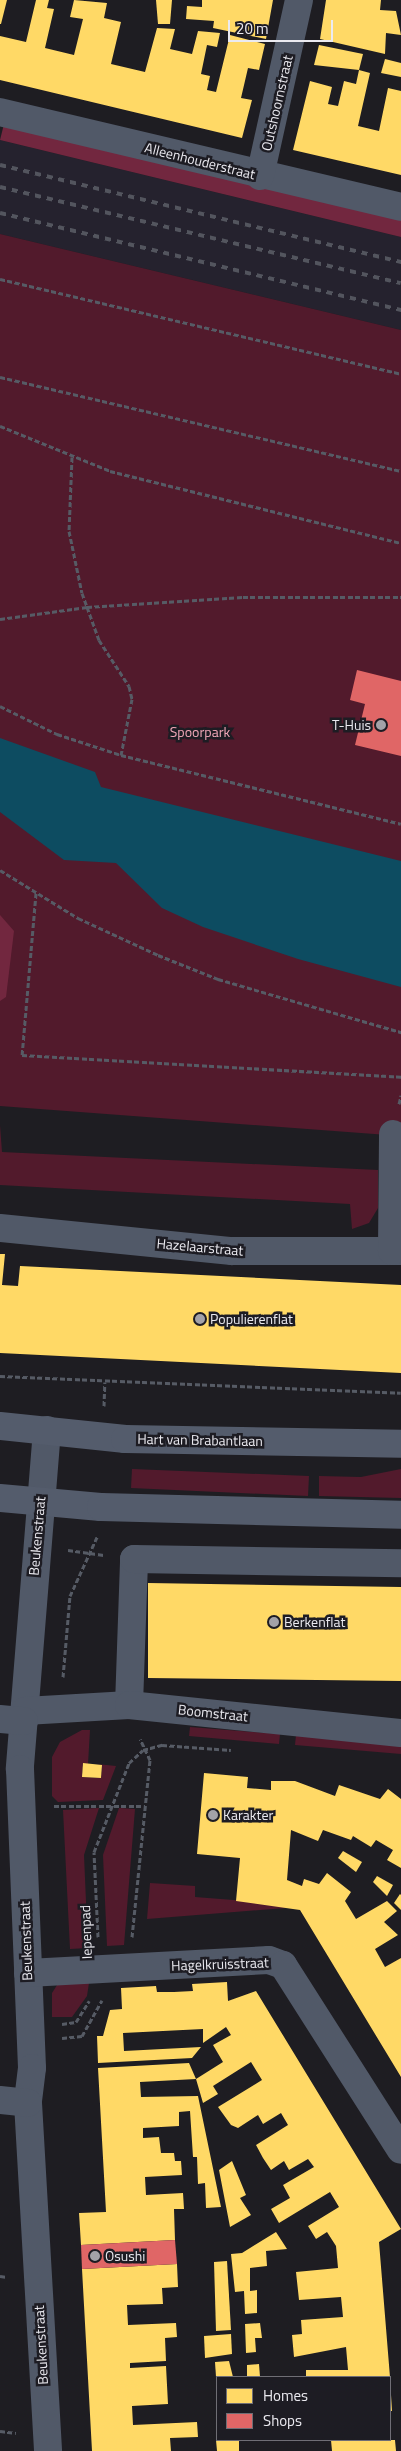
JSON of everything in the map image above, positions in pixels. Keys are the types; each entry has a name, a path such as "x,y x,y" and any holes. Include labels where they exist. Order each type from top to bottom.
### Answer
{"street":[{"name":"Outshoornstraat","path":"260,176 299,0"},
{"name":"Alleenhouderstraat","path":"0,112 260,176 401,207"},
{"path":"393,1134 397,1251"},
{"name":"Hazelaarstraat","path":"0,1228 232,1251 397,1251"},
{"name":"Hart van Brabantlaan","path":"0,1426 124,1438 401,1444"},
{"name":"Beukenstraat","path":"47,1430 36,1549 16,1717 22,1808 28,1972 30,2040 28,2103 48,2451"},
{"path":"0,1498 401,1515"},
{"path":"128,1705 134,1559 401,1563"},
{"name":"Boomstraat","path":"16,1717 128,1705 401,1733"},
{"name":"Hagelkruisstraat","path":"28,1972 99,1971 133,1967 269,1960 283,1965 401,2150"},
{"path":"0,2100 28,2103"}],"path":[{"path":"0,279 401,374"},
{"path":"0,377 401,471"},
{"path":"0,426 72,457 401,543"},
{"path":"72,457 69,531 87,607 99,640 131,692 121,755"},
{"path":"0,620 87,607 243,597 401,597"},
{"path":"0,706 57,734 121,755 401,824"},
{"path":"0,870 78,918 218,979 401,1032"},
{"path":"36,893 22,1055 401,1077"},
{"path":"0,1376 401,1394"},
{"path":"36,1549 134,1559"},
{"name":"Iepenpad","path":"30,2040 82,2036 105,1993 99,1971 94,1852 128,1763 144,1750 150,1760 145,1806"},
{"path":"22,1808 113,1804 145,1806 133,1967"}],"shaded area":[{"path":"4,124 401,217 401,237 0,140"},
{"path":"0,140 401,237 401,330 0,234"},
{"path":"0,915 14,931 6,997 0,1001"}],"green space":[{"name":"Spoorpark","path":"0,234 401,330 401,1136 0,1106"},
{"path":"0,1125 2,1152 378,1170 378,1208 369,1223 352,1229 350,1204 0,1185"},
{"path":"132,1469 309,1476 308,1496 131,1488"},
{"path":"401,1469 401,1498 319,1496 319,1476 361,1477"},
{"path":"190,1727 280,1734 279,1744 189,1736"},
{"path":"82,1730 90,1730 88,1764 83,1763 82,1777 101,1778 102,1765 97,1764 116,1766 103,1800 58,1802 52,1796 52,1757 60,1742"},
{"path":"296,1735 401,1744 401,1754 295,1745"},
{"path":"99,1808 84,1855 88,1948 70,1949 63,1810"},
{"path":"119,1808 135,1809 124,1945 107,1946 103,1855"},
{"path":"150,1883 195,1886 195,1897 285,1904 286,1908 147,1919"},
{"path":"59,1982 89,1983 87,1996 72,2017 52,2017 52,1993"}],"water":[{"path":"0,738 95,772 101,787 401,861 401,987 298,959 203,927 162,908 116,863 64,860 0,812"}],"building: Homes":[{"path":"0,0 7,0 1,24 0,24"},
{"path":"36,0 49,0 47,8 54,9 45,48 74,55 83,19 70,17 74,0 107,3 104,18 121,22 111,64 145,72 157,28 175,29 170,49 192,54 198,31 220,33 217,47 207,45 201,74 210,76 207,90 216,92 230,35 265,44 259,70 248,68 241,98 252,100 242,138 0,80 0,36 26,42"},
{"path":"156,0 172,0 170,24 158,24"},
{"path":"202,0 273,0 266,39 213,28 214,21 186,19 187,6 202,7"},
{"path":"326,0 381,0 380,10 396,11 401,35 386,33 385,54 320,39"},
{"path":"319,45 363,54 359,70 314,65"},
{"path":"385,59 401,63 401,77 381,73"},
{"path":"359,70 370,73 358,126 379,131 388,88 401,91 401,175 293,150 310,81 332,87 328,104 338,106 344,81 356,84"},
{"name":"Populierenflat","path":"0,1254 5,1254 2,1285 18,1286 20,1266 401,1285 401,1373 0,1353"},
{"name":"Berkenflat","path":"148,1583 401,1587 401,1681 148,1678"},
{"path":"83,1763 102,1765 101,1778 82,1777"},
{"path":"204,1773 248,1777 247,1788 271,1790 271,1781 295,1781 335,1796 339,1785 380,1799 388,1789 401,1799 401,1868 387,1860 393,1850 376,1840 371,1847 353,1836 351,1840 323,1830 318,1841 291,1830 287,1880 302,1886 304,1879 319,1884 327,1873 351,1892 345,1901 356,1919 387,1901 397,1911 384,1922 398,1935 375,1949 385,1967 401,1958 401,2077 300,1910 236,1901 240,1858 197,1854"},
{"path":"343,1851 362,1862 356,1872 338,1858"},
{"path":"377,1876 393,1885 387,1896 373,1882"},
{"path":"401,1895 401,1910 394,1903"},
{"path":"227,1982 228,2001 256,1991 401,2229 379,2242 390,2376 306,2376 306,2370 348,2370 346,2347 294,2357 292,2335 302,2334 301,2320 343,2317 341,2297 299,2300 296,2272 338,2268 336,2246 327,2232 316,2239 308,2226 339,2207 330,2192 279,2223 271,2209 290,2198 283,2185 314,2167 308,2159 289,2170 284,2161 271,2170 263,2158 256,2145 288,2125 281,2113 263,2124 258,2115 238,2128 231,2125 218,2107 262,2080 251,2062 213,2086 218,2094 203,2103 196,2079 223,2062 213,2045 231,2035 226,2027 203,2043 203,2029 123,2033 124,2051 201,2047 192,2058 98,2063 97,2036 103,2036 110,2010 122,2009 121,1988 156,1986 157,1992 193,1991 192,1984"},
{"path":"189,2063 196,2079 140,2082 141,2097 198,2096 221,2207 206,2208 205,2183 198,2184 197,2157 193,2157 190,2111 179,2112 179,2126 143,2128 143,2138 159,2137 161,2153 174,2153 175,2161 181,2161 182,2175 145,2177 146,2195 183,2193 184,2209 174,2209 175,2240 81,2245 79,2213 106,2212 98,2068"},
{"path":"232,2161 246,2195 240,2198 251,2215 230,2227 219,2170"},
{"path":"276,2232 287,2249 266,2251 267,2266 250,2268 250,2291 257,2290 257,2313 245,2314 244,2291 235,2292 231,2254 242,2253"},
{"path":"227,2261 231,2330 216,2331 214,2262"},
{"path":"177,2264 178,2287 162,2288 163,2304 127,2305 128,2325 176,2323 177,2337 165,2338 166,2361 130,2363 130,2368 166,2366 168,2404 132,2406 133,2425 197,2422 198,2437 170,2438 171,2451 92,2451 82,2269"},
{"path":"260,2323 262,2338 255,2338 256,2352 246,2353 245,2324"},
{"path":"231,2334 232,2354 205,2358 204,2336"},
{"path":"229,2361 233,2376 216,2377 215,2362"},
{"path":"259,2364 260,2376 247,2376 247,2365"},
{"path":"395,2440 396,2451 332,2451 331,2441"},
{"path":"216,2441 239,2441 239,2451 217,2451"}],"building: Shops":[{"name":"T-Huis","path":"357,670 401,681 401,756 355,745 365,704 350,700"},
{"path":"175,2240 177,2264 82,2269 81,2245"}],"railway":[{"path":"0,165 401,262"},
{"path":"0,187 401,283"},
{"path":"0,213 401,310"}],"place":[{"name":"T-Huis","path":"381,725"},
{"name":"Populierenflat","path":"200,1319"},
{"name":"Berkenflat","path":"274,1622"},
{"name":"Karakter","path":"213,1815"},
{"name":"Osushi","path":"95,2256"}]}
